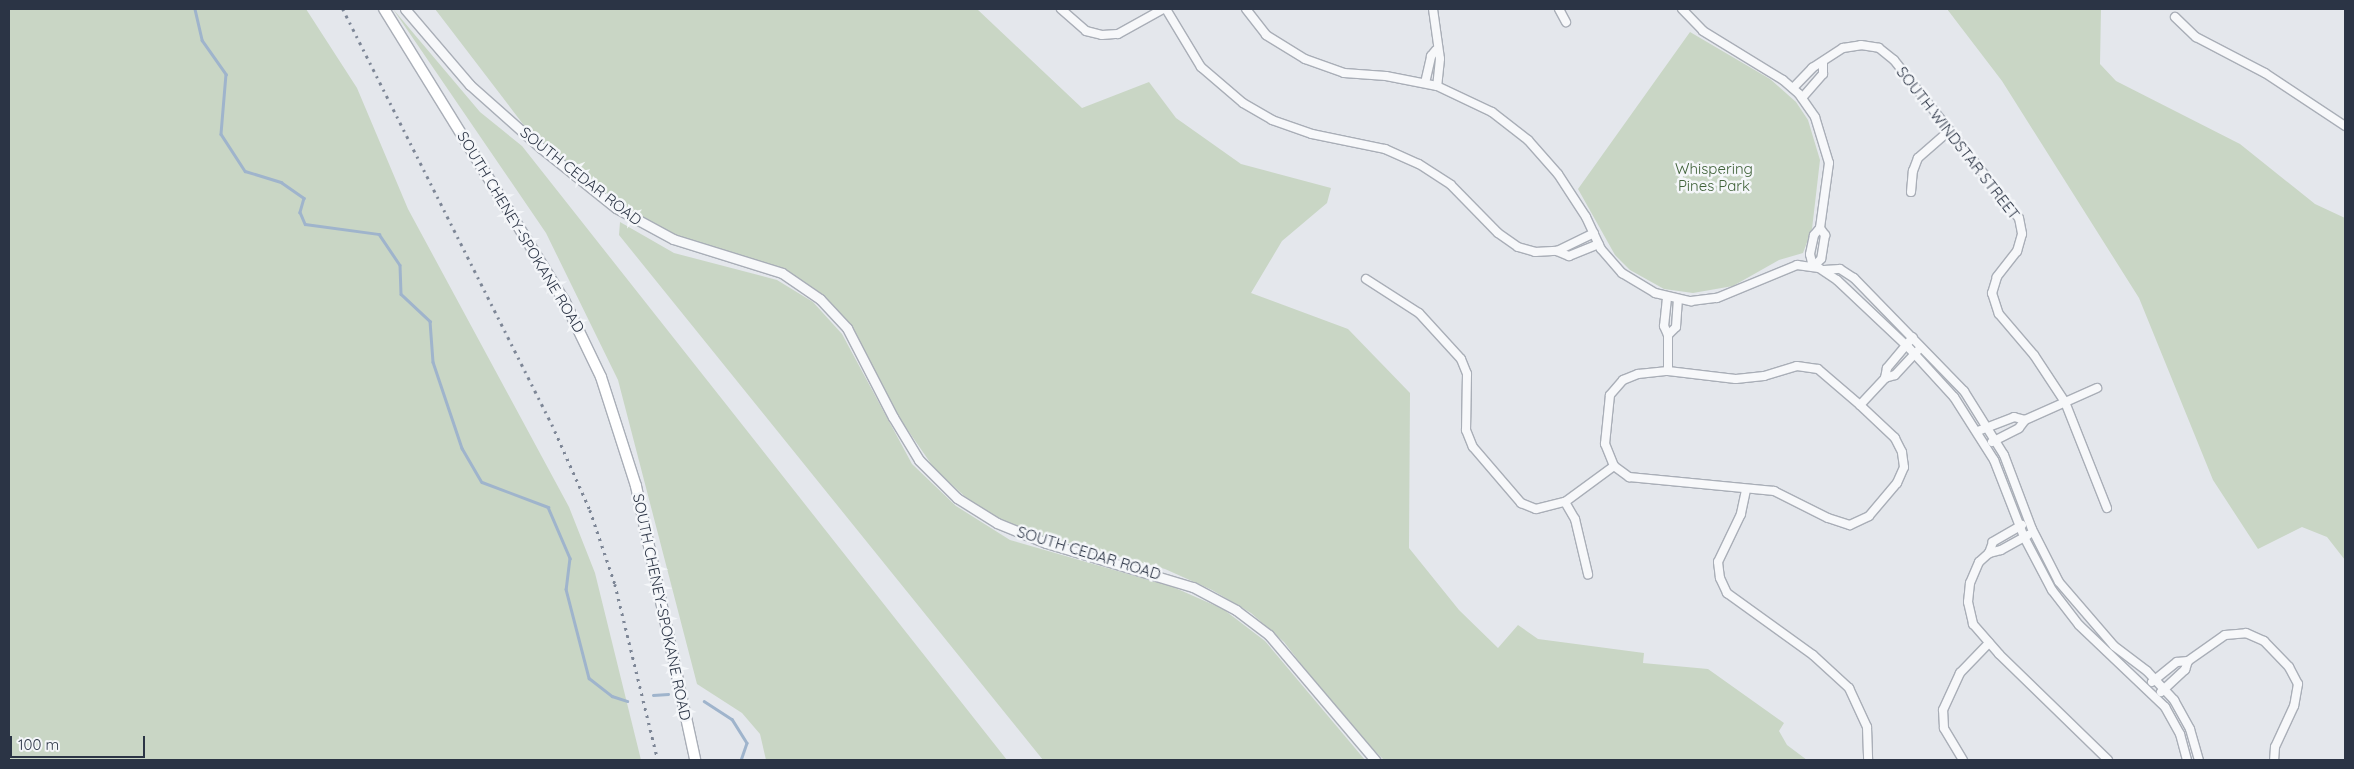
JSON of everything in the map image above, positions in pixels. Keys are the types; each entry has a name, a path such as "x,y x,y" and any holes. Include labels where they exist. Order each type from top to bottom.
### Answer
{"main road":[{"name":"SOUTH CHENEY-SPOKANE ROAD","path":"384,9 564,300 601,377 641,508 695,760"}],"street":[{"name":"SOUTH CEDAR ROAD","path":"405,9 470,85 541,148 616,208 645,226 673,239 782,273 820,299 847,328 893,417 919,460 957,498 997,523 1046,543 1193,587 1236,610 1269,635 1375,760"},
{"path":"1061,9 1086,31 1102,35 1118,34 1165,9 1201,67 1243,103 1272,120 1312,134 1384,149 1419,164 1450,184 1498,234 1518,247 1535,252 1557,251 1594,233"},
{"path":"1246,9 1266,35 1305,59 1344,73 1386,76 1437,86 1492,112 1528,140 1558,174 1599,244 1622,273 1640,287 1667,298 1717,298 1743,290 1776,271 1797,265 1824,270 1840,269 1854,278 1964,391 1995,440 2034,533 2059,582 2114,646 2164,688 2181,710 2199,760"},
{"path":"1433,9 1436,50 1440,59 1437,86"},
{"path":"1559,9 1566,22"},
{"path":"1682,9 1703,31 1793,88 1815,117 1829,163 1820,228 1814,234 1811,248 1813,267"},
{"path":"2175,17 2196,37 2265,73 2345,126"},
{"name":"SOUTH WINDSTAR STREET","path":"1793,88 1812,68 1824,63 1843,48 1861,44 1879,48 1894,60 2019,218 2022,234 2017,251 1997,277 1992,293 2000,314 2034,355 2065,402 2107,508"},
{"path":"1424,84 1431,56 1436,50"},
{"path":"1802,98 1823,74 1824,63"},
{"path":"1911,192 1912,171 1918,158 1949,131"},
{"path":"1813,267 1821,259 1825,235 1820,228"},
{"path":"1557,251 1569,256 1599,244"},
{"path":"1824,270 1906,345 1954,397 1986,444 2019,526 2052,590 2079,625 2157,697 2172,716 2188,760"},
{"path":"1366,279 1419,312 1461,359 1467,374 1466,430 1473,447 1505,487 1521,503 1536,509 1564,502 1614,466"},
{"path":"1667,298 1664,326 1668,335 1668,371"},
{"path":"1668,335 1676,327 1678,299"},
{"path":"1885,378 1887,368 1913,337"},
{"path":"1860,405 1885,378 1895,375 1921,346"},
{"path":"1797,366 1818,369 1860,405 1895,438 1902,452 1904,467 1897,483 1869,516 1850,525 1828,518 1774,491 1746,490 1629,477 1614,466 1605,444 1610,395 1623,380 1638,374 1668,371 1736,378 1764,376 1797,366"},
{"path":"1986,444 2019,428 2025,420 2097,388"},
{"path":"1978,431 2014,417 2025,420"},
{"path":"1746,490 1741,514 1718,562 1720,578 1727,594 1813,655 1849,688 1867,727 1868,760"},
{"path":"1564,502 1575,520 1588,574"},
{"path":"1989,553 1993,542 2019,526 2030,523"},
{"path":"2034,533 2001,550 1989,553 1979,562 1970,583 1968,602 1973,624 1989,643 2108,760"},
{"path":"2148,687 2177,662 2188,661 2225,635 2246,633 2264,641 2289,667 2298,684 2294,706 2275,747 2274,760"},
{"path":"1963,760 1944,728 1943,710 1960,673 1989,643"},
{"path":"2157,697 2164,688 2186,670 2188,661"}],"green space":[{"path":"9,9 306,9 357,88 408,209 569,507 595,573 641,760 9,760"},
{"path":"393,9 480,112 522,146 1007,760 766,760 760,734 742,713 697,684 618,380 546,233"},
{"path":"435,9 977,9 1082,108 1149,82 1176,118 1241,164 1331,188 1327,203 1282,241 1251,293 1348,329 1410,393 1409,548 1459,610 1498,648 1518,625 1538,639 1644,653 1643,663 1708,669 1784,723 1779,731 1787,745 1807,760 1384,760 1349,726 1284,642 1251,613 1212,590 1165,569 1017,529 973,504 934,468 900,419 856,334 823,296 783,270 677,237 648,224 607,196 526,128"},
{"path":"1947,9 2101,9 2100,64 2116,81 2240,144 2315,204 2345,218 2345,560 2327,537 2302,527 2258,549 2213,480 2139,298 2002,81"},
{"name":"Whispering Pines Park","path":"1690,32 1770,79 1796,102 1808,120 1820,160 1812,229 1803,253 1779,260 1733,286 1693,293 1664,289 1630,270 1615,255 1578,189"},
{"path":"620,222 674,253 777,280 813,302 842,334 912,464 956,506 1010,540 1173,587 1223,609 1265,641 1365,760 1043,760 619,235"}],"waterway":[{"path":"195,9 202,40 226,74 221,134 245,171 281,182 304,198 300,212 305,224 379,234 400,265 401,294 430,321 433,362 462,448 482,482 548,507 570,558 566,589 589,678 612,696 627,701"},
{"path":"653,695 668,694"},
{"path":"704,701 732,719 747,743 741,760"}],"railway":[{"path":"343,9 555,431 590,510 615,584 658,760"}]}
